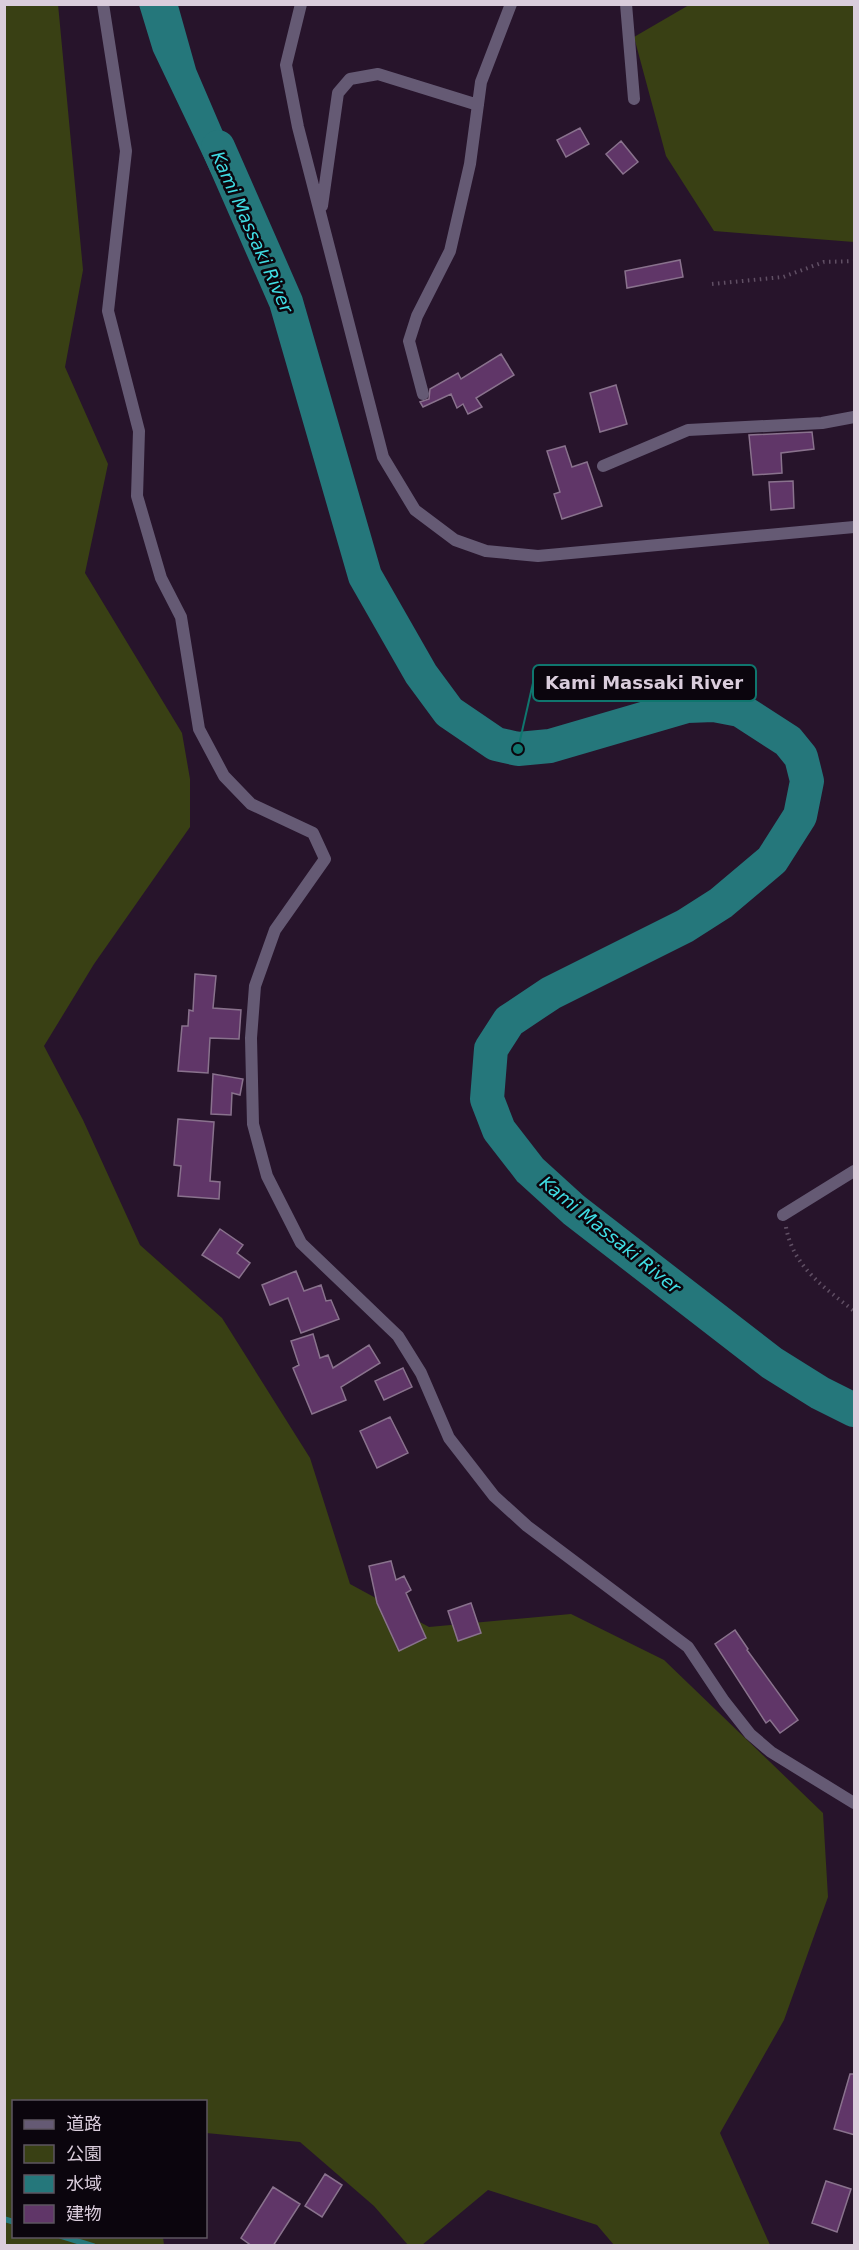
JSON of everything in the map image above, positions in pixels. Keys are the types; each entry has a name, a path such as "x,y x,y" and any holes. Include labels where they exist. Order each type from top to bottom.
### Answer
{"street":[{"path":"103,4 126,152 108,311 139,431 136,496 161,578 181,617 199,729 224,776 251,804 313,833 325,859 275,930 255,986 251,1038 253,1124 267,1176 301,1244 399,1336 421,1373 449,1438 494,1496 527,1526 688,1647 724,1701 750,1734 764,1746 855,1803"},
{"path":"301,4 286,65 298,127 383,457 415,510 455,540 486,551 538,556 855,527"},
{"path":"423,394 409,341 417,316 450,251 470,164 481,82 511,4"},
{"path":"626,4 634,99"},
{"path":"321,212 338,93 350,79 378,74 478,105"},
{"path":"603,466 688,430 822,423 855,417"},
{"path":"783,1215 855,1171"}],"path":[{"path":"712,284 783,277 824,262 855,261"},
{"path":"783,1215 788,1241 811,1277 855,1311"}],"green space":[{"path":"58,4 83,270 65,367 108,464 85,573 182,733 190,779 190,827 94,964 44,1046 83,1120 140,1245 222,1318 310,1458 350,1584 429,1627 571,1614 664,1660 823,1813 828,1897 784,2020 720,2133 770,2245 614,2245 597,2225 488,2190 422,2245 408,2245 374,2206 300,2142 207,2133 207,2100 12,2100 12,2238 163,2238 164,2245 5,2246 4,5"},
{"path":"689,5 854,5 854,242 714,231 666,156 634,37"}],"water":[{"path":"139,5 178,5 196,69 250,195 217,185 153,51"}],"building":[{"path":"580,128 589,144 566,157 557,140"},
{"path":"621,141 638,162 623,174 606,154"},
{"path":"680,260 683,277 627,288 625,271"},
{"path":"501,354 514,375 476,398 482,407 468,414 463,404 457,408 451,394 423,407 420,402 429,399 430,389 458,373 461,379"},
{"path":"616,385 627,424 600,432 590,393"},
{"path":"812,432 814,449 781,453 782,473 753,475 749,435"},
{"path":"565,446 572,467 587,462 602,506 562,519 554,494 560,492 547,451"},
{"path":"793,481 794,508 771,510 769,482"},
{"path":"195,974 216,976 213,1008 241,1010 239,1039 210,1038 208,1073 178,1071 182,1026 188,1026 189,1010 193,1011"},
{"path":"213,1074 243,1079 240,1095 232,1093 231,1115 211,1114"},
{"path":"178,1119 214,1122 210,1181 220,1182 219,1199 178,1196 181,1166 174,1165"},
{"path":"220,1229 243,1245 237,1253 250,1263 239,1278 202,1255"},
{"path":"296,1271 304,1291 321,1285 326,1301 331,1300 339,1319 301,1333 288,1298 270,1305 262,1285"},
{"path":"313,1334 320,1358 328,1355 333,1368 369,1345 380,1363 341,1387 346,1400 312,1414 293,1368 299,1365 291,1341"},
{"path":"403,1368 412,1387 384,1400 375,1381"},
{"path":"390,1417 408,1453 377,1468 360,1431"},
{"path":"391,1561 396,1580 404,1576 411,1590 406,1593 426,1638 399,1651 377,1603 369,1566"},
{"path":"471,1603 481,1633 458,1641 448,1611"},
{"path":"735,1630 798,1720 780,1733 770,1720 766,1723 715,1644"},
{"path":"850,2074 855,2074 855,2135 834,2129"},
{"path":"325,2174 342,2185 322,2217 305,2206"},
{"path":"826,2181 851,2189 837,2232 812,2223"},
{"path":"273,2187 300,2204 273,2246 252,2246 241,2238"}],"waterway":[{"name":"Kami Massaki River","path":"218,147 286,302 365,576 421,674 449,712 496,744 518,749 550,746 687,706 714,705 740,710 788,741 801,757 807,781 800,816 772,860 721,903 685,926 551,993 509,1021 491,1049 487,1099 499,1130 530,1170 574,1210 772,1363 820,1393 854,1410"},
{"path":"4,2219 12,2221"},
{"path":"67,2238 93,2246"}],"place":[{"name":"Kami Massaki River","path":"518,749"}]}
